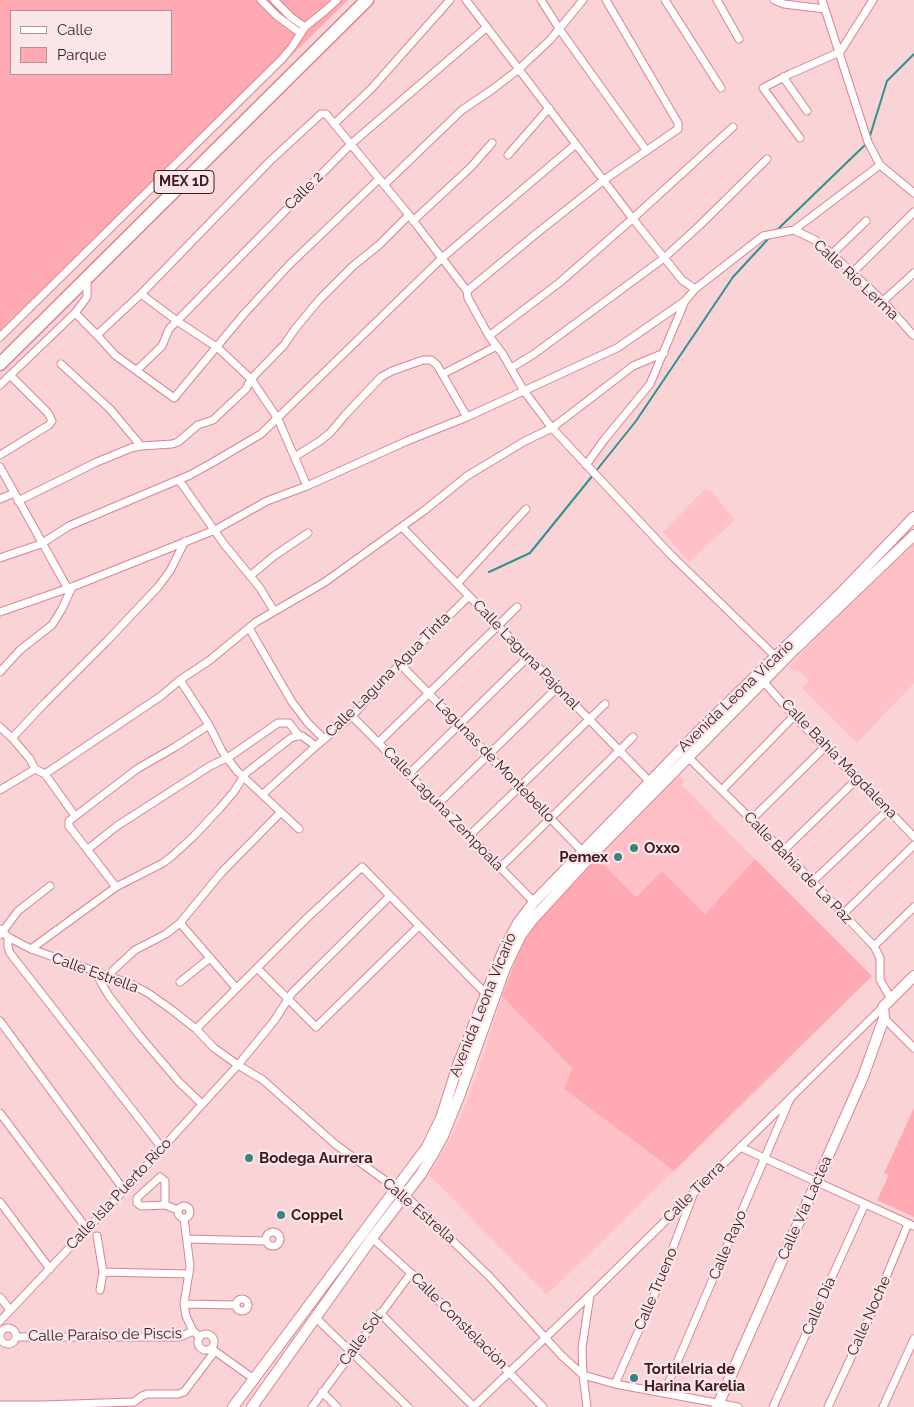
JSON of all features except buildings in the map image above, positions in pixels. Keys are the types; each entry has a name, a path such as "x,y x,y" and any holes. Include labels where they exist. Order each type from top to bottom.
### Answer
{"highway":[{"name":"MEX 1D","path":"0,364 367,0"}],"street":[{"path":"261,0 277,16 302,30"},
{"path":"274,0 302,30"},
{"path":"0,337 282,59 302,30 337,0"},
{"path":"334,124 371,89 450,0"},
{"path":"466,0 633,219 682,280 695,289"},
{"path":"542,0 560,30 646,150"},
{"path":"384,185 462,110 519,69 560,30 583,0"},
{"path":"467,292 536,233 604,180 678,129 678,123 606,0"},
{"path":"665,0 721,88"},
{"path":"717,0 739,38"},
{"path":"774,0 784,4 825,9"},
{"path":"822,0 868,142 880,165 914,193"},
{"path":"800,138 763,88 840,52 873,0"},
{"name":"Calle 2","path":"137,370 162,346 166,334 176,321 350,144 487,27"},
{"path":"782,78 807,111"},
{"path":"508,155 549,108"},
{"path":"97,336 142,294 270,161 321,114 326,114 411,218 467,292 468,298 489,336 524,391 552,428 694,578 776,657"},
{"path":"489,336 559,283 633,219 733,127"},
{"path":"18,501 97,462 141,446 178,442 198,425 213,420 246,389 252,379 284,345 319,300 353,266 471,167 492,143"},
{"path":"0,558 41,544 68,526 179,480 261,434 442,258 576,144"},
{"path":"511,368 534,354 664,258 767,159"},
{"path":"0,612 70,588 215,530 267,501 307,486 407,441 467,418 494,403 617,348 685,301 695,289 763,236 794,230 880,165"},
{"path":"75,312 115,355 174,398 218,348 244,314 289,265 379,179"},
{"path":"852,273 914,212"},
{"path":"832,254 866,221"},
{"name":"Calle Río Lerma","path":"794,230 815,240 832,254 883,302 913,334"},
{"path":"883,302 914,273"},
{"path":"0,385 75,312 86,297 87,278"},
{"path":"142,294 176,321 218,348 252,379 278,419 296,456 307,486"},
{"path":"586,465 650,384 685,301"},
{"path":"443,374 497,346"},
{"path":"45,774 161,696 249,628 274,611 325,582 467,476 524,441 552,428 633,366 664,353"},
{"path":"296,456 320,442 330,433 381,377 422,360 431,360 437,365 467,418"},
{"path":"61,364 110,409 141,446"},
{"path":"0,455 49,425 52,421 48,412 10,375"},
{"path":"0,468 41,544 70,588"},
{"path":"179,480 260,588 274,611"},
{"path":"0,499 14,493"},
{"path":"457,584 526,509"},
{"name":"Avenida Leona Vicario","path":"233,1407 422,1153 435,1132 509,937 534,902 586,855 776,657 914,517"},
{"name":"Calle Laguna Pajonal","path":"402,526 650,783"},
{"path":"250,576 290,544 308,533"},
{"name":"Avenida Leona Vicario","path":"257,1405 372,1238 421,1174 442,1136 460,1094 505,968 522,935 541,909 650,783 763,681 914,535"},
{"path":"12,738 158,587 170,571 185,542"},
{"path":"0,672 20,650 52,625 62,609 70,588"},
{"name":"Calle Laguna Agua Tinta","path":"263,794 352,716 400,664 469,596"},
{"path":"378,743 517,607"},
{"path":"249,628 292,702 308,723 324,739"},
{"path":"409,774 528,657"},
{"name":"Lagunas de Montebello","path":"400,664 586,855"},
{"path":"180,680 209,725 222,751 243,777 299,828"},
{"name":"Calle Bahía Magdalena","path":"763,681 794,716 858,778 914,837"},
{"path":"438,804 558,687"},
{"path":"469,836 605,704"},
{"name":"Calle Laguna Zempoala","path":"352,716 534,902"},
{"path":"722,790 794,716"},
{"path":"88,850 125,821 210,766 228,757 278,723 289,723 299,736 316,746"},
{"path":"116,887 68,823 137,768 209,725"},
{"path":"0,727 30,759 35,769 45,774 75,816"},
{"path":"30,949 116,887 163,863 194,836 220,808 250,769 291,738 299,736"},
{"path":"500,868 633,737"},
{"path":"752,819 825,747"},
{"name":"Calle Bahía de La Paz","path":"684,754 752,819 874,946 880,958 880,980 891,999"},
{"path":"2,787 35,769"},
{"path":"782,851 858,778"},
{"path":"812,882 888,810"},
{"path":"108,975 135,950 166,934 180,923 222,872 281,812"},
{"path":"843,914 914,845"},
{"path":"196,1029 362,867 486,994"},
{"path":"50,886 18,911 3,933 8,948 162,1148"},
{"name":"Calle Isla Puerto Rico","path":"0,1321 124,1190 238,1065 274,1021 292,993 390,896"},
{"path":"874,946 914,907"},
{"path":"180,923 236,988"},
{"path":"257,968 316,1027 419,926"},
{"name":"Calle Estrella","path":"3,933 30,949 108,975 132,984 148,993 196,1029 214,1048 263,1080 335,1144 405,1195 490,1277 545,1338 583,1375 615,1384 717,1405 738,1407"},
{"path":"180,982 210,958"},
{"path":"95,972 108,996 139,1035 179,1082 202,1104"},
{"name":"Calle Tierra","path":"474,1407 791,1096 884,1012 891,999 914,976"},
{"path":"884,1012 914,1048"},
{"name":"Calle Vía Lactea","path":"717,1405 863,1077 884,1012"},
{"path":"0,1021 124,1190"},
{"name":"Calle Rayo","path":"664,1394 791,1096"},
{"path":"0,1113 87,1229"},
{"path":"740,1147 911,1225"},
{"path":"166,1205 165,1182 160,1177 137,1198 137,1203 141,1206 166,1205 178,1210 179,1216 184,1218 190,1266 184,1304 186,1316 193,1331 200,1337"},
{"name":"Calle Trueno","path":"615,1384 660,1282 694,1192"},
{"path":"0,1202 50,1269"},
{"name":"Calle Día","path":"773,1407 864,1204"},
{"name":"Calle Noche","path":"828,1407 911,1225"},
{"path":"97,1236 103,1272 100,1290"},
{"name":"Calle Constelación","path":"372,1238 411,1273 543,1407"},
{"path":"187,1240 266,1241"},
{"path":"103,1272 189,1274"},
{"name":"Calle Sol","path":"312,1407 411,1273"},
{"path":"587,1407 582,1348 590,1295"},
{"path":"0,1297 10,1310"},
{"path":"184,1304 236,1305"},
{"path":"380,1313 474,1407"},
{"path":"316,1318 408,1407"},
{"name":"Calle Paraíso de Piscis","path":"16,1337 180,1336 193,1331"},
{"path":"0,1405 133,1405 142,1396 147,1394 178,1394 184,1392 214,1350 212,1336 203,1335 200,1337"},
{"path":"200,1337 199,1347 208,1351 214,1350 254,1379"},
{"path":"883,1407 914,1339"},
{"path":"322,1392 337,1407"}],"shaded area":[{"path":"705,489 712,492 735,520 689,562 663,532"},
{"path":"914,541 914,683 857,743 802,688 809,681 797,670 795,672 789,666"},
{"path":"679,775 685,781 682,785 755,859 705,914 662,871 636,897 597,858"},
{"path":"502,996 572,1068 564,1089 674,1171 547,1295 429,1175 451,1137 463,1110 478,1071"}],"green space":[{"path":"0,0 348,0 0,341"},
{"path":"597,858 636,897 662,871 705,914 755,859 872,976 674,1171 564,1089 572,1068 502,996 519,951 529,933 569,886"},
{"path":"914,1108 914,1217 877,1200 889,1175 884,1173"}],"waterway":[{"path":"869,139 887,81 914,54"},
{"path":"777,230 867,143"},
{"path":"596,471 636,421 733,277 770,237"},
{"path":"489,572 530,553 593,475"}],"place":[{"name":"Oxxo","path":"634,848"},
{"name":"Pemex","path":"618,857"},
{"name":"Bodega Aurrera","path":"249,1158"},
{"name":"Coppel","path":"281,1215"},
{"name":"Tortilelria de Harina Karelia","path":"634,1378"}]}
